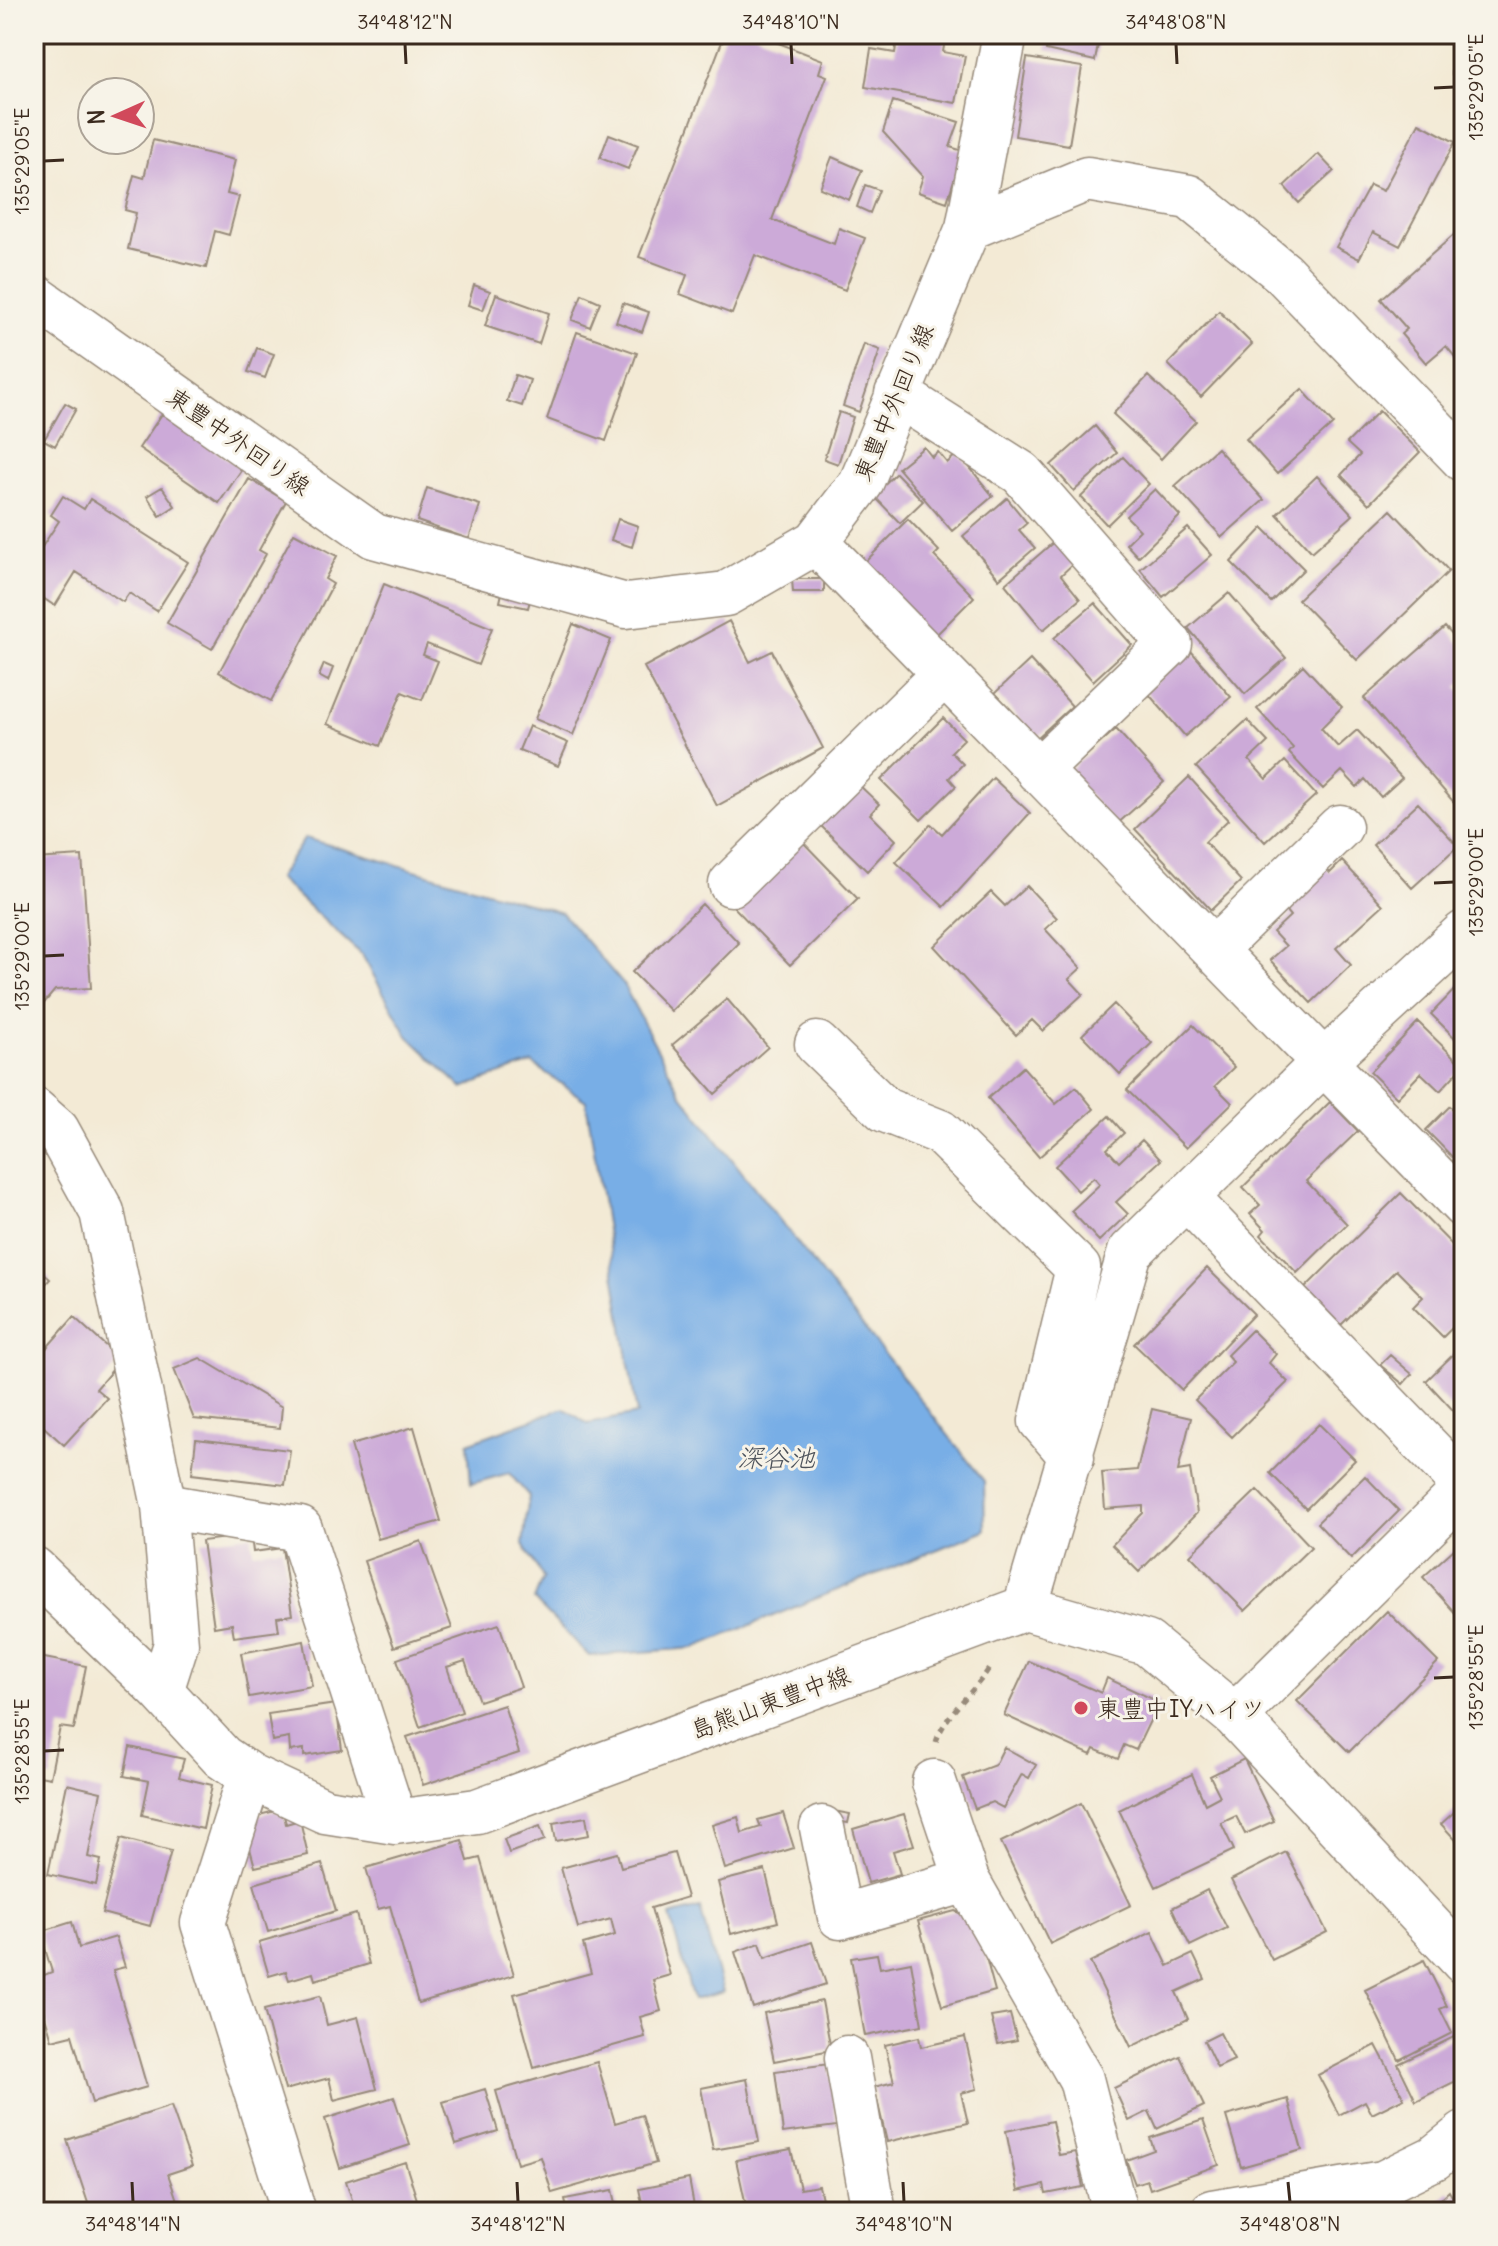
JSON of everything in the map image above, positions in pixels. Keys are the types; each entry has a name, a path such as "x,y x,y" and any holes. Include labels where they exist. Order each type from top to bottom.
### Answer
{"street":[{"name":"東豊中外回り線","path":"34,296 374,536 626,606 726,594 816,542 861,483 968,228 1005,34"},
{"path":"968,228 1087,179 1189,197 1283,273 1455,436"},
{"path":"897,394 1021,473 1170,644 1038,771"},
{"path":"816,542 1464,1206"},
{"path":"731,884 944,674"},
{"path":"1214,950 1340,827"},
{"path":"1464,933 1324,1062 1130,1252 1025,1608 1147,1643 1235,1716 1464,1962"},
{"path":"817,1044 885,1110 940,1132 1078,1268 1041,1421 1072,1457"},
{"path":"34,1110 57,1130 102,1212 164,1506 176,1644 161,1691"},
{"path":"1186,1197 1464,1488 1235,1716"},
{"path":"164,1506 300,1529 395,1822"},
{"name":"島熊山東豊中線","path":"35,1571 161,1691 222,1757 250,1776 325,1811 395,1822 477,1811 1025,1608"},
{"path":"250,1776 203,1923 294,2212"},
{"path":"934,1782 967,1880 1081,2079 1115,2212"},
{"path":"822,1828 840,1917 967,1880"},
{"path":"847,2058 874,2212"},
{"path":"1212,2212 1383,2183 1434,2158 1464,2134"}],"path":[{"path":"934,1782 931,1761 944,1720 964,1703 981,1681"}],"water":[{"name":"深谷池","path":"305,838 562,913 623,984 681,1094 984,1481 985,1530 694,1648 589,1656 534,1600 543,1578 523,1544 529,1496 509,1473 471,1484 468,1443 564,1408 588,1424 637,1414 586,1101 532,1063 462,1088 408,1036 362,955 278,878"},
{"path":"700,1908 723,1992 693,2000 670,1916"}],"building":[{"path":"725,34 755,34 823,60 819,73 827,76 772,220 834,244 839,228 865,238 845,290 755,255 732,314 680,294 687,275 639,257"},
{"path":"898,34 945,40 943,52 965,56 956,103 865,87 871,49 895,53"},
{"path":"1049,34 1100,34 1095,61 1046,50"},
{"path":"1455,34 1464,34 1464,76 1452,75"},
{"path":"1027,58 1082,67 1069,145 1015,136"},
{"path":"893,101 959,122 950,147 963,151 947,202 918,192 923,176 883,132"},
{"path":"1419,123 1455,142 1400,246 1373,232 1359,259 1336,247 1370,185 1383,191"},
{"path":"609,134 638,145 628,169 600,158"},
{"path":"156,141 235,160 227,194 239,197 229,235 215,231 206,268 128,249 136,213 125,210 134,175 144,178 149,156 156,156"},
{"path":"1318,154 1334,171 1299,203 1284,186"},
{"path":"832,157 862,170 849,200 820,188"},
{"path":"865,185 879,190 870,213 857,207"},
{"path":"1464,226 1464,368 1446,346 1426,363 1401,334 1407,329 1381,299"},
{"path":"474,285 490,291 483,310 468,305"},
{"path":"496,294 549,313 539,344 485,326"},
{"path":"582,294 600,302 590,327 572,320"},
{"path":"623,303 649,312 642,332 616,322"},
{"path":"1219,311 1252,344 1201,397 1168,364"},
{"path":"577,332 637,353 606,441 547,419"},
{"path":"864,344 880,350 859,412 843,406"},
{"path":"257,348 274,354 265,378 248,372"},
{"path":"515,375 530,380 522,406 507,401"},
{"path":"1148,376 1196,421 1161,459 1113,414"},
{"path":"1302,389 1333,424 1277,474 1246,439"},
{"path":"65,403 76,409 55,446 44,440"},
{"path":"1379,411 1420,452 1369,504 1341,475 1360,455 1347,443"},
{"path":"839,412 853,417 838,464 824,459"},
{"path":"162,414 242,469 219,503 139,448"},
{"path":"1095,426 1117,453 1074,491 1051,465"},
{"path":"924,447 932,457 938,452 947,463 958,453 993,496 952,531 898,468"},
{"path":"1217,448 1264,500 1222,537 1175,486"},
{"path":"1123,457 1149,484 1107,525 1081,497"},
{"path":"896,473 923,501 900,523 873,495"},
{"path":"1317,476 1353,515 1312,552 1277,514"},
{"path":"249,479 286,501 259,550 266,554 212,649 167,623"},
{"path":"162,487 175,506 160,516 147,496"},
{"path":"427,488 480,505 469,539 417,521"},
{"path":"1155,489 1180,516 1138,557 1126,544 1140,530 1126,516"},
{"path":"63,496 84,509 90,499 188,562 157,611 129,593 123,602 76,572 55,606 34,592 34,559 59,521 51,515"},
{"path":"1007,498 1027,523 1019,530 1035,548 999,579 963,536"},
{"path":"1391,510 1449,571 1357,660 1298,599"},
{"path":"618,519 638,526 632,547 611,540"},
{"path":"908,519 939,551 934,556 974,597 928,643 857,570"},
{"path":"1188,528 1212,555 1163,597 1140,569"},
{"path":"1263,528 1304,569 1271,602 1231,562"},
{"path":"294,533 337,556 325,579 333,584 271,701 219,672"},
{"path":"1056,540 1075,562 1061,575 1080,599 1043,630 1005,584"},
{"path":"792,579 824,579 824,592 793,592"},
{"path":"384,584 492,628 478,665 427,644 423,655 438,661 422,700 402,692 380,746 327,724"},
{"path":"502,593 530,600 528,608 500,602"},
{"path":"1229,593 1286,658 1245,694 1188,628"},
{"path":"1095,603 1132,645 1093,681 1054,638"},
{"path":"729,621 750,662 772,651 823,748 717,806 644,667"},
{"path":"573,624 611,640 573,735 535,719"},
{"path":"1445,627 1464,648 1464,681 1457,687 1464,694 1464,814 1364,698"},
{"path":"1191,651 1231,697 1185,736 1146,691"},
{"path":"1030,660 1072,706 1037,738 995,693"},
{"path":"324,664 333,668 328,681 319,676"},
{"path":"1303,665 1342,707 1321,728 1338,747 1357,730 1402,778 1381,797 1365,779 1357,787 1342,771 1323,789 1289,753 1293,748 1257,709"},
{"path":"943,718 964,739 951,752 963,764 949,778 956,786 921,820 881,780"},
{"path":"1247,720 1268,742 1249,760 1266,779 1285,761 1316,795 1265,842 1196,767"},
{"path":"529,726 568,743 558,766 519,750"},
{"path":"1116,729 1164,782 1116,825 1068,772"},
{"path":"1189,777 1228,820 1205,842 1241,881 1211,910 1135,829"},
{"path":"993,778 1030,813 944,907 896,862 931,824 942,834"},
{"path":"857,783 879,804 870,814 896,840 867,871 818,823"},
{"path":"1418,803 1458,846 1412,888 1373,845"},
{"path":"798,837 858,899 790,965 730,903"},
{"path":"82,856 91,988 55,990 39,1009 34,1005 34,859"},
{"path":"1342,861 1383,905 1336,948 1351,965 1311,1003 1270,960 1286,946 1273,932 1290,916 1281,905 1324,866 1330,873"},
{"path":"1027,886 1057,918 1045,929 1081,968 1069,979 1083,994 1043,1031 1032,1020 1016,1035 934,946 991,892 1005,906"},
{"path":"702,904 739,943 671,1011 632,972"},
{"path":"1464,980 1464,1047 1431,1014"},
{"path":"727,999 768,1047 715,1094 672,1045"},
{"path":"1114,1004 1152,1043 1120,1074 1082,1035"},
{"path":"1418,1022 1463,1066 1440,1091 1421,1073 1397,1098 1370,1072"},
{"path":"1193,1025 1234,1067 1215,1086 1232,1103 1186,1148 1127,1090"},
{"path":"1023,1067 1056,1104 1076,1087 1094,1109 1039,1157 988,1098"},
{"path":"1330,1102 1358,1131 1306,1181 1347,1224 1297,1273 1261,1235 1265,1230 1250,1214 1260,1205 1243,1187"},
{"path":"1450,1106 1464,1120 1464,1169 1426,1130"},
{"path":"1109,1116 1124,1133 1107,1149 1119,1162 1142,1140 1161,1160 1116,1202 1128,1214 1099,1241 1071,1211 1100,1184 1094,1177 1078,1191 1055,1166"},
{"path":"1401,1193 1464,1257 1464,1316 1443,1337 1413,1307 1423,1297 1396,1270 1341,1325 1305,1288"},
{"path":"34,1265 50,1279 34,1297"},
{"path":"1207,1268 1254,1314 1182,1390 1134,1344"},
{"path":"74,1317 121,1360 96,1389 107,1398 64,1445 34,1418 34,1362"},
{"path":"1252,1330 1276,1354 1269,1363 1288,1382 1232,1437 1195,1400 1233,1362 1227,1355"},
{"path":"1464,1344 1464,1422 1426,1381"},
{"path":"1390,1355 1412,1374 1403,1384 1380,1365"},
{"path":"200,1358 282,1407 280,1428 194,1419 174,1369"},
{"path":"1152,1409 1191,1418 1178,1471 1190,1469 1197,1513 1139,1572 1112,1545 1143,1513 1143,1506 1105,1509 1102,1473 1137,1470"},
{"path":"1319,1424 1355,1460 1306,1509 1270,1473"},
{"path":"414,1427 441,1521 378,1539 351,1445"},
{"path":"196,1439 290,1450 285,1485 192,1474"},
{"path":"1365,1476 1399,1511 1351,1559 1317,1523"},
{"path":"1257,1490 1311,1547 1245,1611 1190,1555"},
{"path":"251,1535 253,1552 282,1548 292,1615 277,1617 279,1631 234,1637 232,1624 214,1627 202,1541"},
{"path":"1464,1540 1464,1623 1423,1577"},
{"path":"421,1541 452,1628 394,1647 364,1561"},
{"path":"1387,1611 1438,1662 1349,1752 1297,1701"},
{"path":"499,1624 521,1687 479,1701 465,1661 447,1667 462,1712 420,1727 397,1659"},
{"path":"304,1641 312,1686 249,1697 241,1653"},
{"path":"34,1656 86,1666 74,1729 60,1727 50,1778 34,1775"},
{"name":"東豊中IYハイツ","path":"1029,1661 1101,1693 1107,1678 1159,1702 1136,1750 1124,1745 1118,1759 1094,1749 1091,1755 1004,1715"},
{"path":"336,1704 342,1750 304,1756 304,1749 290,1751 289,1738 272,1741 268,1714"},
{"path":"504,1705 519,1753 423,1785 407,1737"},
{"path":"130,1747 184,1759 179,1777 212,1785 203,1829 142,1815 149,1781 124,1776"},
{"path":"1004,1747 1036,1765 1029,1778 1022,1774 1003,1808 992,1802 975,1809 963,1777 995,1765"},
{"path":"1244,1759 1274,1821 1245,1834 1236,1816 1221,1823 1234,1850 1156,1887 1119,1810 1192,1774 1205,1804 1220,1796 1210,1776"},
{"path":"67,1784 101,1792 88,1857 101,1860 96,1885 48,1874"},
{"path":"1081,1803 1131,1905 1050,1944 1001,1842"},
{"path":"1464,1803 1464,1849 1441,1824"},
{"path":"275,1811 284,1816 286,1824 300,1820 308,1855 255,1867 248,1841 255,1816"},
{"path":"839,1812 850,1814 848,1823 837,1821"},
{"path":"783,1813 794,1848 725,1869 712,1825 738,1817 742,1833 761,1827 758,1820"},
{"path":"904,1814 914,1845 893,1851 900,1874 868,1883 853,1829"},
{"path":"586,1817 589,1835 556,1841 553,1823"},
{"path":"540,1826 545,1840 509,1853 504,1839"},
{"path":"121,1838 171,1851 150,1926 102,1913"},
{"path":"462,1840 468,1861 480,1858 514,1975 418,2003 390,1906 378,1909 366,1868"},
{"path":"1286,1852 1327,1932 1272,1960 1231,1880"},
{"path":"617,1853 621,1867 674,1853 687,1897 651,1908 670,1975 653,1980 661,2011 640,2017 645,2037 534,2068 514,1994 591,1973 583,1944 615,1935 611,1919 578,1928 561,1868"},
{"path":"322,1864 336,1911 268,1932 254,1884"},
{"path":"765,1870 778,1922 731,1934 718,1882"},
{"path":"1207,1890 1227,1928 1190,1946 1172,1908"},
{"path":"955,1911 976,1921 995,1991 942,2006 918,1921"},
{"path":"356,1914 369,1964 315,1980 313,1973 289,1980 286,1971 269,1976 259,1942"},
{"path":"72,1922 79,1948 116,1937 125,1967 113,1970 147,2087 92,2103 72,2035 52,2040 34,1979 52,1972 40,1932"},
{"path":"1152,1932 1168,1966 1193,1954 1205,1979 1176,1992 1188,2019 1131,2047 1090,1962"},
{"path":"812,1942 826,1984 753,2008 735,1952 760,1943 765,1958"},
{"path":"877,1954 880,1968 911,1962 922,2025 865,2036 851,1958"},
{"path":"1424,1960 1447,2006 1440,2009 1452,2033 1399,2060 1365,1990"},
{"path":"320,1996 327,2025 358,2017 377,2089 334,2100 329,2078 285,2090 264,2010"},
{"path":"822,2001 831,2050 774,2061 764,2013"},
{"path":"1010,2014 1017,2040 998,2044 991,2017"},
{"path":"1464,2032 1464,2077 1416,2101 1398,2064"},
{"path":"1220,2033 1234,2060 1217,2068 1204,2041"},
{"path":"919,2037 921,2047 965,2037 977,2089 961,2093 968,2123 887,2142 874,2087 894,2082 885,2045"},
{"path":"1376,2045 1404,2098 1372,2114 1365,2101 1339,2115 1318,2075"},
{"path":"1180,2056 1204,2106 1157,2129 1149,2111 1129,2121 1114,2088"},
{"path":"597,2062 615,2123 642,2115 656,2163 552,2193 541,2157 517,2164 496,2091"},
{"path":"829,2064 837,2126 783,2133 775,2071"},
{"path":"747,2079 759,2142 713,2150 701,2088"},
{"path":"485,2089 498,2131 456,2144 443,2102"},
{"path":"394,2097 410,2145 340,2168 325,2119"},
{"path":"1288,2099 1302,2150 1241,2167 1226,2116"},
{"path":"171,2106 192,2166 168,2174 181,2212 91,2212 67,2140"},
{"path":"1203,2120 1219,2165 1150,2189 1147,2180 1135,2184 1126,2160 1154,2150 1150,2138"},
{"path":"1052,2121 1059,2155 1076,2152 1083,2187 1046,2194 1044,2185 1018,2191 1006,2131"},
{"path":"791,2149 800,2189 819,2186 825,2212 770,2212 769,2205 747,2210 736,2160"},
{"path":"405,2162 420,2209 356,2212 346,2181"},
{"path":"689,2179 695,2212 644,2212 639,2189"},
{"path":"1464,2188 1464,2212 1426,2212 1449,2191 1453,2198"},
{"path":"613,2190 618,2212 568,2212 565,2199"}],"place":[{"name":"東豊中IYハイツ","path":"1081,1708"}]}
